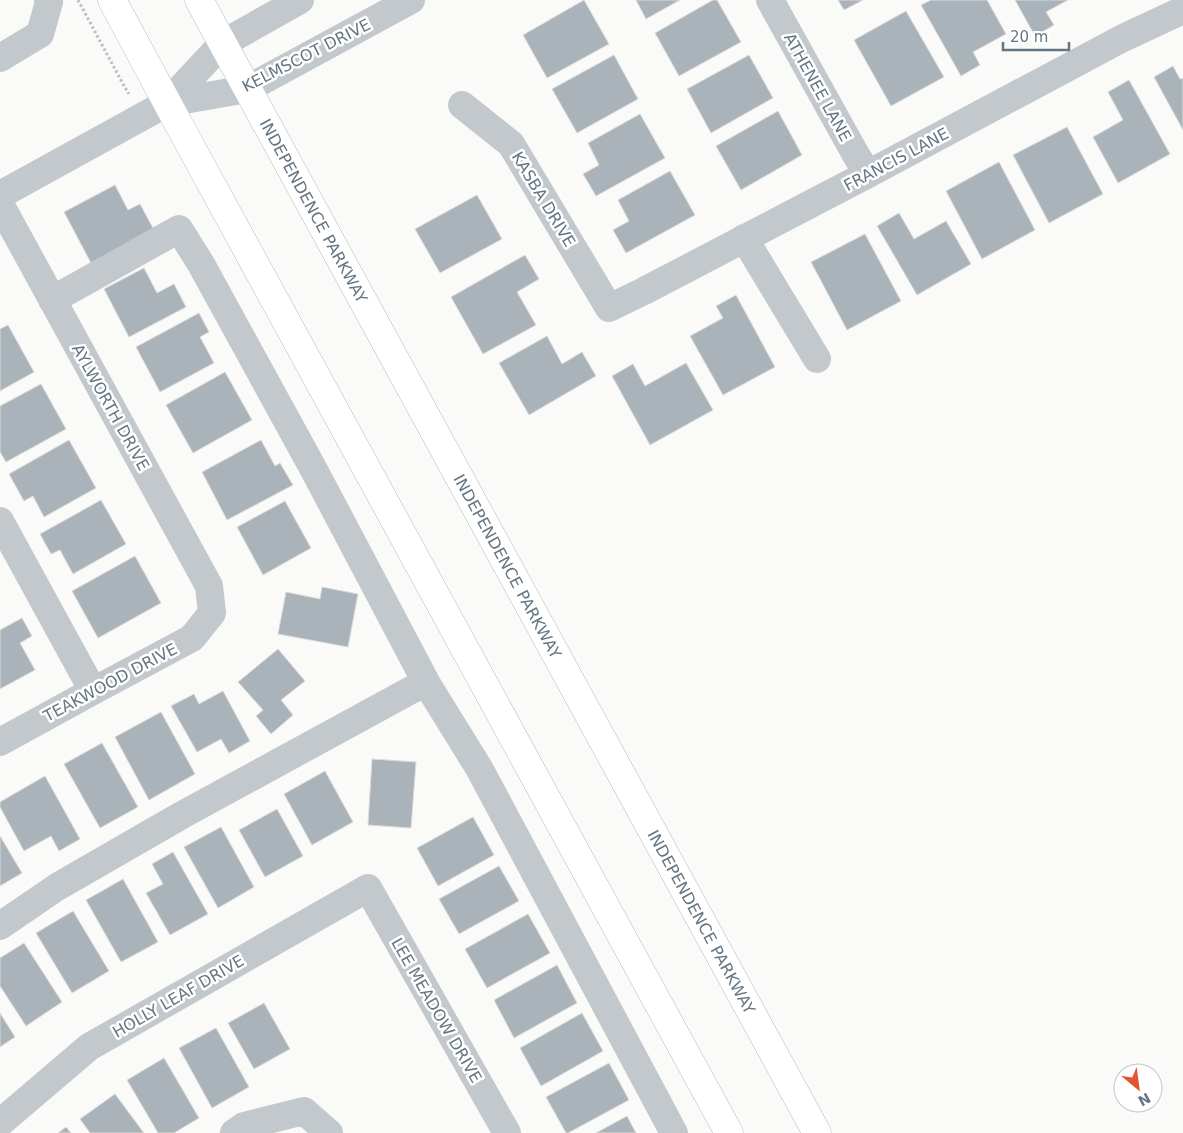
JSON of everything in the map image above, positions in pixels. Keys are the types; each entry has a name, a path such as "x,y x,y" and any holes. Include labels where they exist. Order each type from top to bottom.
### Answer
{"main road":[{"path":"112,0 729,1133"},
{"name":"INDEPENDENCE PARKWAY","path":"199,0 817,1133"}],"street":[{"path":"0,58 40,34 48,0"},
{"name":"KELMSCOT DRIVE","path":"167,104 222,44 300,0"},
{"name":"KELMSCOT DRIVE","path":"0,195 167,104 247,90 411,0"},
{"name":"ATHENEE LANE","path":"770,0 868,174"},
{"name":"FRANCIS LANE","path":"609,308 868,174 1121,39 1183,10"},
{"name":"KASBA DRIVE","path":"462,105 511,144 609,308"},
{"name":"AYLWORTH DRIVE","path":"0,204 208,586 212,613"},
{"path":"52,300 179,230 201,264 300,444 427,684 479,768 674,1133"},
{"path":"744,238 817,358"},
{"path":"0,521 92,690"},
{"name":"TEAKWOOD DRIVE","path":"0,742 92,690 192,638 212,613"},
{"path":"0,926 57,887 182,814 427,684"},
{"name":"HOLLY LEAF DRIVE","path":"0,1123 89,1047 368,888"},
{"name":"LEE MEADOW DRIVE","path":"368,888 507,1133"},
{"path":"234,1133 244,1126 304,1111 329,1133"}],"path":[{"path":"78,0 129,94"}],"building":[{"path":"584,0 609,44 547,78 523,35"},
{"path":"636,0 680,0 646,19"},
{"path":"713,0 717,0 741,42 679,76 655,33"},
{"path":"838,0 863,0 844,10"},
{"path":"931,0 987,0 1006,34 973,52 980,65 961,76 921,5"},
{"path":"1015,0 1068,0 1046,12 1054,25 1035,36"},
{"path":"906,11 944,77 891,106 854,40"},
{"path":"614,55 638,99 577,133 552,89"},
{"path":"749,55 773,98 711,133 687,89"},
{"path":"1173,66 1180,79 1183,78 1183,130 1154,77"},
{"path":"1129,80 1170,154 1118,183 1093,137 1123,120 1108,92"},
{"path":"778,111 802,155 741,190 716,146"},
{"path":"640,114 665,158 596,196 583,174 599,165 588,143"},
{"path":"1067,127 1103,194 1049,223 1013,155"},
{"path":"999,162 1035,230 982,259 946,191"},
{"path":"670,171 695,215 626,253 613,230 629,221 618,200"},
{"path":"115,185 128,210 140,204 154,230 91,263 64,212"},
{"path":"477,195 502,239 440,273 415,229"},
{"path":"899,213 914,239 946,221 971,264 917,295 877,226"},
{"path":"865,234 901,301 847,330 811,262"},
{"path":"525,255 539,279 517,292 536,325 483,354 451,297"},
{"path":"144,268 157,293 174,284 186,307 129,337 104,289"},
{"path":"736,295 775,367 723,395 690,336 723,318 716,306"},
{"path":"199,313 209,332 200,337 214,363 160,392 136,347"},
{"path":"8,325 34,372 0,391 0,329"},
{"path":"547,336 562,364 582,352 596,376 529,415 499,363"},
{"path":"686,363 713,410 650,445 612,376 633,364 645,386"},
{"path":"225,372 252,420 193,453 166,405"},
{"path":"41,384 66,429 6,462 0,452 0,406"},
{"path":"69,440 96,488 44,517 33,496 24,501 9,474"},
{"path":"261,440 275,466 280,463 293,485 227,520 202,472"},
{"path":"101,500 126,544 73,574 60,550 51,554 40,534"},
{"path":"285,501 311,548 263,575 237,527"},
{"path":"135,556 161,603 98,638 72,591"},
{"path":"322,587 358,594 348,647 278,634 286,592 320,599"},
{"path":"22,618 32,636 20,643 35,670 0,689 0,630"},
{"path":"278,649 305,681 281,700 293,715 271,734 256,716 263,710 238,682"},
{"path":"223,691 250,741 229,753 221,739 197,752 171,706 194,694 199,704"},
{"path":"161,712 195,774 149,800 115,737"},
{"path":"102,743 138,807 100,828 64,764"},
{"path":"372,759 416,762 411,828 368,825"},
{"path":"325,771 353,822 312,845 284,794"},
{"path":"45,776 80,839 59,851 51,836 24,851 0,807 0,802"},
{"path":"277,809 303,856 265,877 239,830"},
{"path":"473,817 494,855 438,886 417,848"},
{"path":"221,827 254,887 218,908 184,847"},
{"path":"0,836 22,873 0,886"},
{"path":"173,852 208,914 170,935 146,893 163,884 152,864"},
{"path":"499,866 519,901 459,934 439,899"},
{"path":"123,879 158,942 121,962 86,900"},
{"path":"73,911 109,971 72,993 36,933"},
{"path":"528,914 550,953 487,988 465,949"},
{"path":"24,943 62,1002 26,1026 0,986 0,958"},
{"path":"557,965 577,1003 514,1038 494,1000"},
{"path":"264,1003 290,1049 254,1069 228,1023"},
{"path":"0,1013 15,1037 0,1047"},
{"path":"582,1013 603,1051 541,1086 520,1048"},
{"path":"216,1028 249,1087 212,1108 179,1048"},
{"path":"164,1058 199,1118 174,1133 158,1133 127,1080"},
{"path":"609,1063 629,1100 566,1133 546,1097"},
{"path":"115,1094 144,1133 90,1133 80,1119"},
{"path":"627,1116 636,1133 596,1133"},
{"path":"66,1127 71,1133 58,1133"}]}
